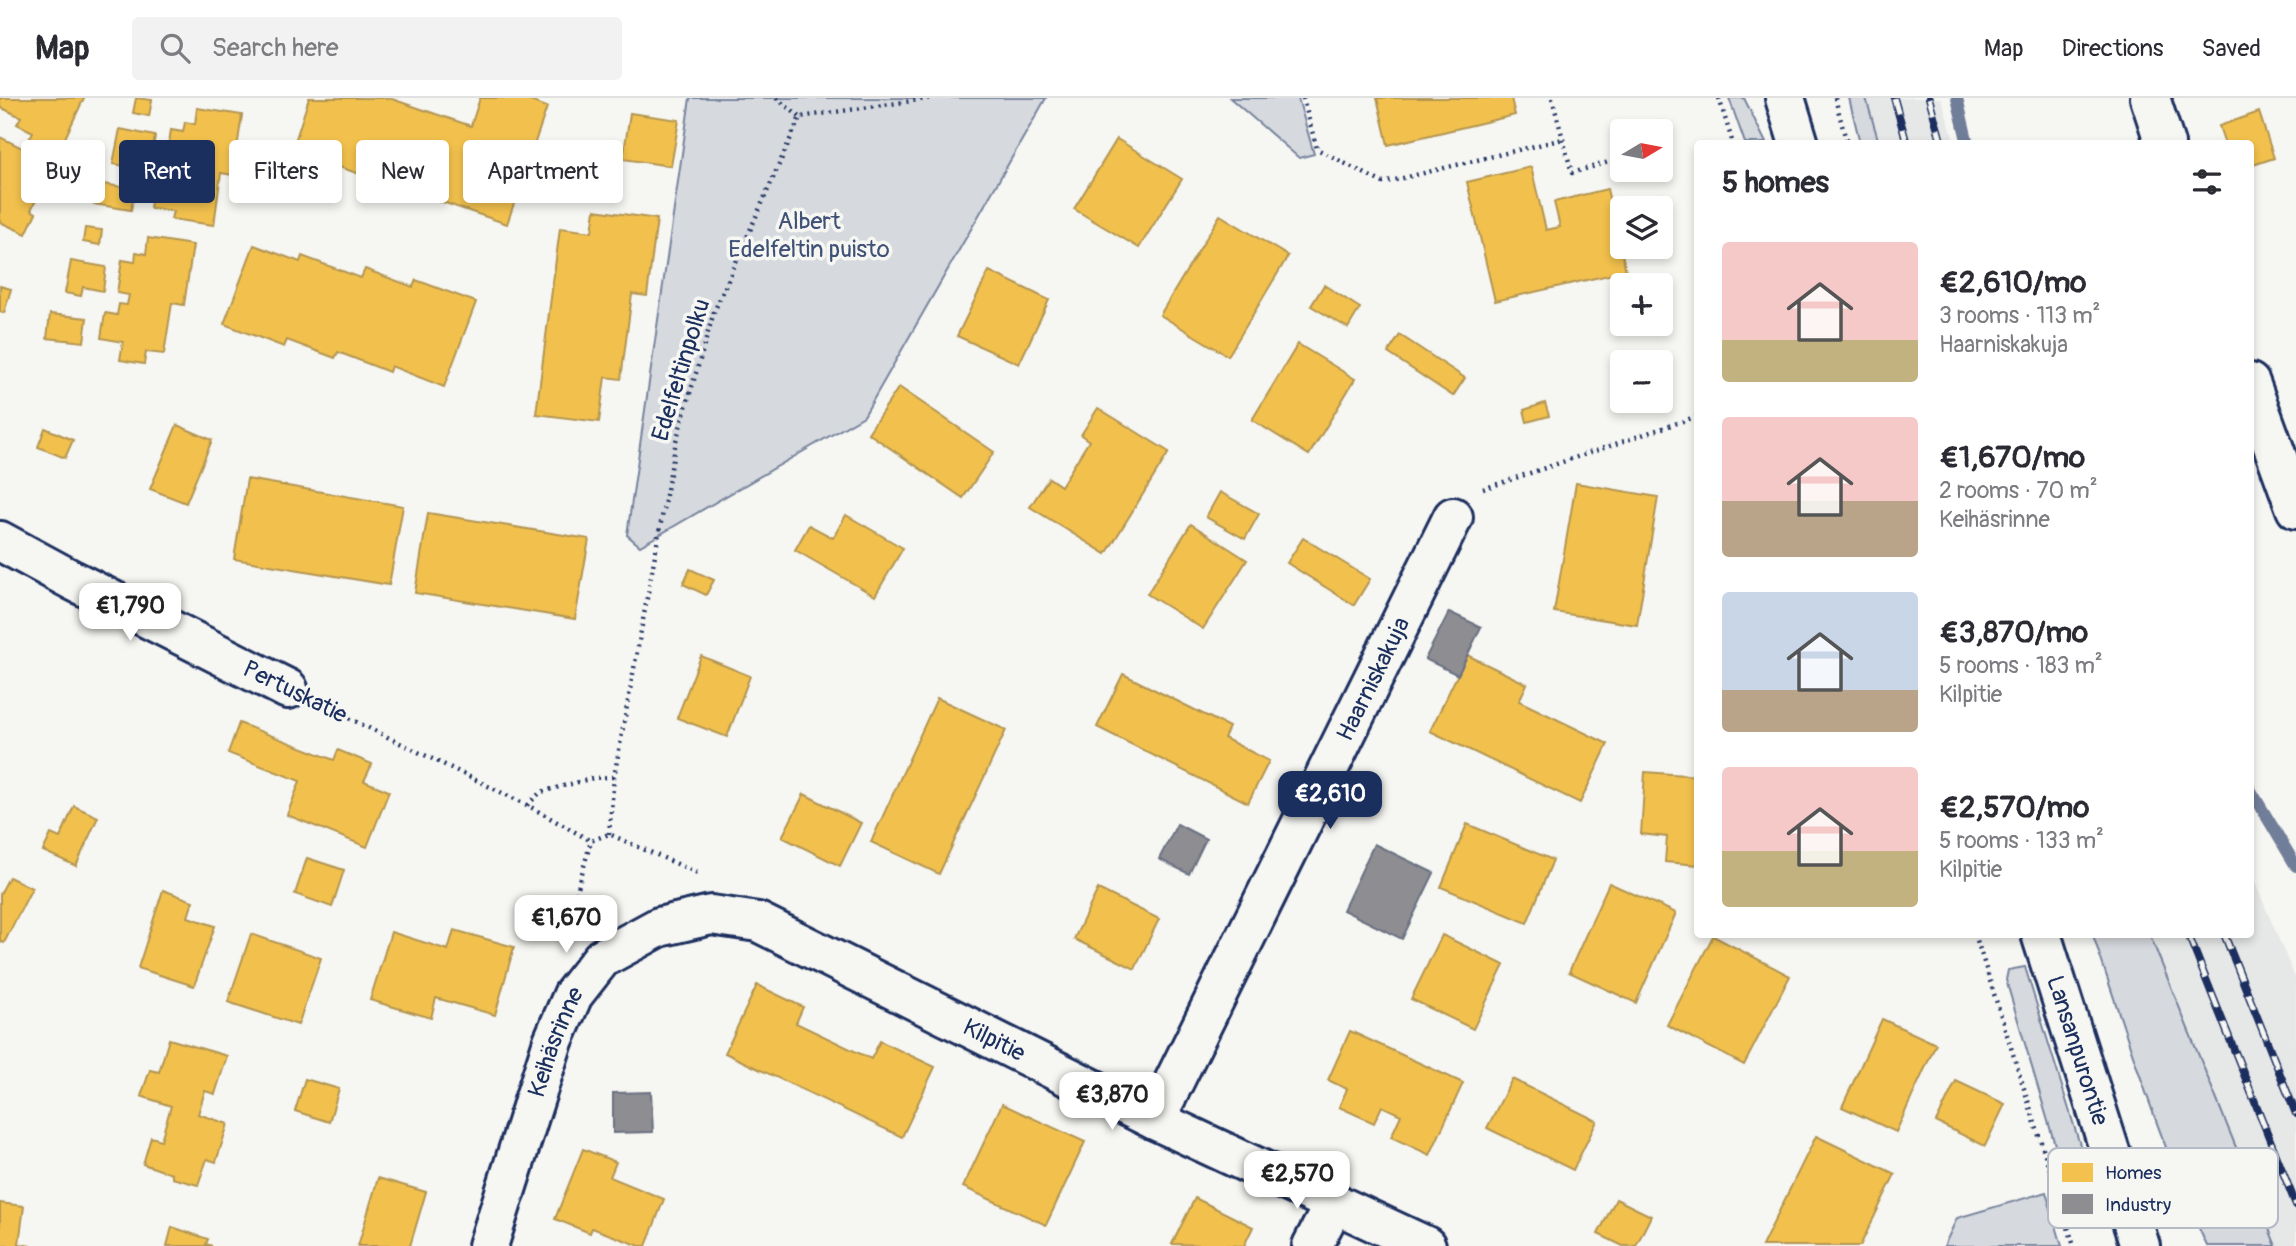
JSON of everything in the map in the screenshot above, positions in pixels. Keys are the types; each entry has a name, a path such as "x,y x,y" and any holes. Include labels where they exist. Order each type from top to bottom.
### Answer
{"street":[{"path":"1785,98 1798,140"},
{"path":"2150,98 2164,140"},
{"path":"2254,394 2296,509"},
{"name":"Haarniskakuja","path":"1155,1120 1453,517"},
{"name":"Pertuskatie","path":"0,541 288,689"},
{"name":"Keihäsrinne","path":"488,1246 553,1041 573,995 602,958 659,927 712,915 758,922 828,956"},
{"name":"Lansanpurontie","path":"2042,938 2109,1148"},
{"name":"Kilpitie","path":"828,956 1155,1120 1426,1246"},
{"path":"1312,1246 1335,1202"},
{"name":"Lansanpurontie","path":"2134,1228 2140,1246"}],"path":[{"path":"776,98 800,117 932,98"},
{"path":"1303,98 1317,149 1383,183 1563,139"},
{"path":"1552,98 1572,173 1610,162"},
{"path":"1719,98 1732,140"},
{"path":"1835,98 1846,140"},
{"name":"Edelfeltinpolku","path":"609,834 614,777 676,441 714,312 800,117"},
{"path":"1453,517 1475,492 1694,417"},
{"name":"Pertuskatie","path":"288,689 527,805 592,841"},
{"path":"527,805 541,792 593,778 614,777"},
{"path":"562,943 592,841 609,834 710,879"},
{"path":"1976,938 2048,1164"},
{"path":"2068,1228 2074,1246"}],"shaded area":[{"path":"1866,98 1941,98 1954,140 1878,140"},
{"path":"2254,880 2296,980 2296,1246 2276,1246 2269,1228 2278,1228 2278,1148 2236,1148 2151,938 2254,938"}],"green space":[{"name":"Albert Edelfeltin puisto","path":"690,98 1046,98 864,416 640,546 627,535"},
{"path":"1230,98 1298,98 1314,154 1299,158"},
{"path":"1729,98 1744,98 1765,140 1744,140"},
{"path":"1849,98 1866,98 1878,140 1859,140"},
{"path":"2094,938 2151,938 2236,1148 2167,1148"},
{"path":"2025,967 2081,1148 2056,1148 2006,980 2008,970"},
{"path":"2046,1192 2048,1228 2057,1228 2062,1246 1944,1246 1957,1218"},
{"path":"2199,1228 2269,1228 2276,1246 2207,1246"}],"building: Homes":[{"path":"0,98 84,98 65,138 70,140 29,140 33,132 17,124 21,117 0,107"},
{"path":"136,98 152,100 149,116 133,113"},
{"path":"309,98 389,98 471,126 480,98 522,98 547,107 536,140 463,140 463,203 514,203 507,224 445,203 449,203 449,140 356,140 356,173 342,168 342,140 296,140"},
{"path":"1377,98 1511,98 1515,115 1388,145"},
{"path":"197,108 242,115 238,140 229,140 229,174 221,173 214,225 171,219 173,211 150,208 151,203 215,203 215,140 169,140 171,130 183,132 185,122 195,124"},
{"path":"2259,112 2274,158 2254,165 2254,140 2224,140 2219,126"},
{"path":"630,113 679,120 671,166 623,159"},
{"path":"120,129 155,136 154,140 119,140 119,165 113,164"},
{"path":"0,137 21,148 21,203 34,203 31,210 36,213 26,234 0,222"},
{"path":"1117,139 1182,179 1139,248 1074,209"},
{"path":"1531,167 1546,230 1560,227 1554,202 1607,189 1610,202 1610,259 1623,259 1626,271 1495,301 1467,182"},
{"path":"105,184 119,186 119,203 132,203 131,210 93,204 105,203"},
{"path":"595,210 657,219 647,296 632,294 621,379 605,377 599,422 536,414 560,228 592,232"},
{"path":"1220,215 1288,256 1228,356 1160,315"},
{"path":"85,228 102,230 100,245 83,242"},
{"path":"148,238 193,245 184,305 172,303 164,354 146,352 144,364 120,360 123,342 101,338 105,313 117,315 119,304 127,305 129,295 117,293 122,260 135,262 136,252 146,254"},
{"path":"254,245 300,262 302,256 361,278 365,269 413,287 416,280 476,302 444,387 391,366 389,372 338,352 335,358 287,340 284,347 224,324"},
{"path":"71,261 106,267 103,291 83,287 81,296 65,293"},
{"path":"989,271 1049,300 1019,364 957,336"},
{"path":"1324,285 1360,308 1348,328 1311,306"},
{"path":"0,286 11,289 4,313 0,312"},
{"path":"50,314 87,318 84,342 47,338"},
{"path":"1400,335 1465,378 1453,396 1388,353"},
{"path":"1298,344 1355,379 1309,455 1252,420"},
{"path":"899,387 994,452 963,498 868,433"},
{"path":"1545,403 1549,416 1527,422 1524,410"},
{"path":"1098,408 1169,452 1106,554 1030,507 1049,478 1061,486 1089,441 1081,435"},
{"path":"177,425 212,440 186,503 150,489"},
{"path":"45,428 73,440 65,458 38,447"},
{"path":"247,479 403,506 389,585 234,559"},
{"path":"1576,483 1658,497 1637,625 1554,612"},
{"path":"1220,492 1259,514 1245,539 1206,517"},
{"path":"428,513 589,539 575,619 415,593"},
{"path":"846,515 903,548 875,596 795,550 809,525 833,538"},
{"path":"1191,524 1247,560 1203,629 1147,594"},
{"path":"1303,538 1370,579 1354,605 1287,563"},
{"path":"690,569 714,580 706,595 683,584"},
{"path":"1467,655 1527,684 1519,701 1608,744 1580,803 1430,731"},
{"path":"701,656 750,676 727,737 677,718"},
{"path":"1123,674 1229,727 1224,738 1269,761 1248,803 1097,727"},
{"path":"937,698 1006,730 939,874 871,842"},
{"path":"239,723 334,760 338,750 372,764 364,781 389,791 367,847 287,815 300,781 228,753"},
{"path":"1645,772 1694,776 1694,865 1665,862 1667,837 1641,834"},
{"path":"804,794 861,823 840,866 782,837"},
{"path":"74,806 98,817 76,866 43,851 51,834 60,838"},
{"path":"1467,824 1553,860 1527,923 1441,887"},
{"path":"307,858 344,870 332,907 295,894"},
{"path":"9,877 32,888 4,943 0,941 0,894"},
{"path":"1609,883 1676,913 1636,1003 1569,972"},
{"path":"1098,889 1159,919 1135,969 1074,939"},
{"path":"163,890 193,901 188,917 215,926 194,986 138,968"},
{"path":"454,930 514,947 495,1015 436,998 431,1018 370,1000 391,932 448,950"},
{"path":"251,934 321,958 298,1025 228,1002"},
{"path":"1442,935 1504,965 1473,1029 1411,999"},
{"path":"1712,938 1717,938 1790,976 1744,1065 1667,1025"},
{"path":"757,985 803,1007 796,1023 871,1059 880,1041 935,1067 902,1137 725,1053"},
{"path":"1882,1019 1936,1044 1896,1132 1842,1107"},
{"path":"1350,1031 1463,1083 1430,1155 1391,1137 1401,1115 1382,1106 1374,1123 1339,1107 1347,1089 1328,1080"},
{"path":"169,1039 227,1056 215,1094 205,1091 198,1114 228,1124 216,1162 207,1159 198,1185 172,1178 172,1174 143,1164 151,1137 161,1140 171,1106 141,1096 150,1070 159,1072"},
{"path":"305,1079 339,1089 329,1122 295,1111"},
{"path":"1512,1079 1597,1121 1573,1170 1487,1128"},
{"path":"1956,1081 2005,1104 1985,1146 1936,1122"},
{"path":"1002,1104 1085,1142 1046,1225 963,1187"},
{"path":"1816,1136 1895,1174 1860,1246 1762,1246"},
{"path":"583,1149 616,1162 610,1177 664,1199 646,1246 592,1228 590,1233 555,1219"},
{"path":"378,1178 426,1192 410,1246 358,1246"},
{"path":"1195,1198 1253,1227 1244,1246 1172,1244"},
{"path":"1616,1199 1651,1216 1636,1246 1623,1246 1598,1234"},
{"path":"0,1203 24,1206 19,1244 31,1246 0,1246"},
{"path":"172,1227 208,1239 206,1244 212,1246 167,1246"}],"building: Industry":[{"path":"1449,612 1481,627 1458,675 1425,659"},
{"path":"1177,824 1206,839 1189,874 1159,859"},
{"path":"1374,844 1434,873 1402,939 1343,910"},
{"path":"651,1092 653,1132 613,1133 613,1093"}],"waterway":[{"path":"1957,98 1967,140"},
{"path":"2254,796 2296,866"}],"railway":[{"path":"1894,98 1906,140"},
{"path":"1929,98 1941,140"},
{"path":"2190,938 2273,1148"},
{"path":"2226,938 2296,1114"},
{"path":"2278,1160 2296,1205"}]}
